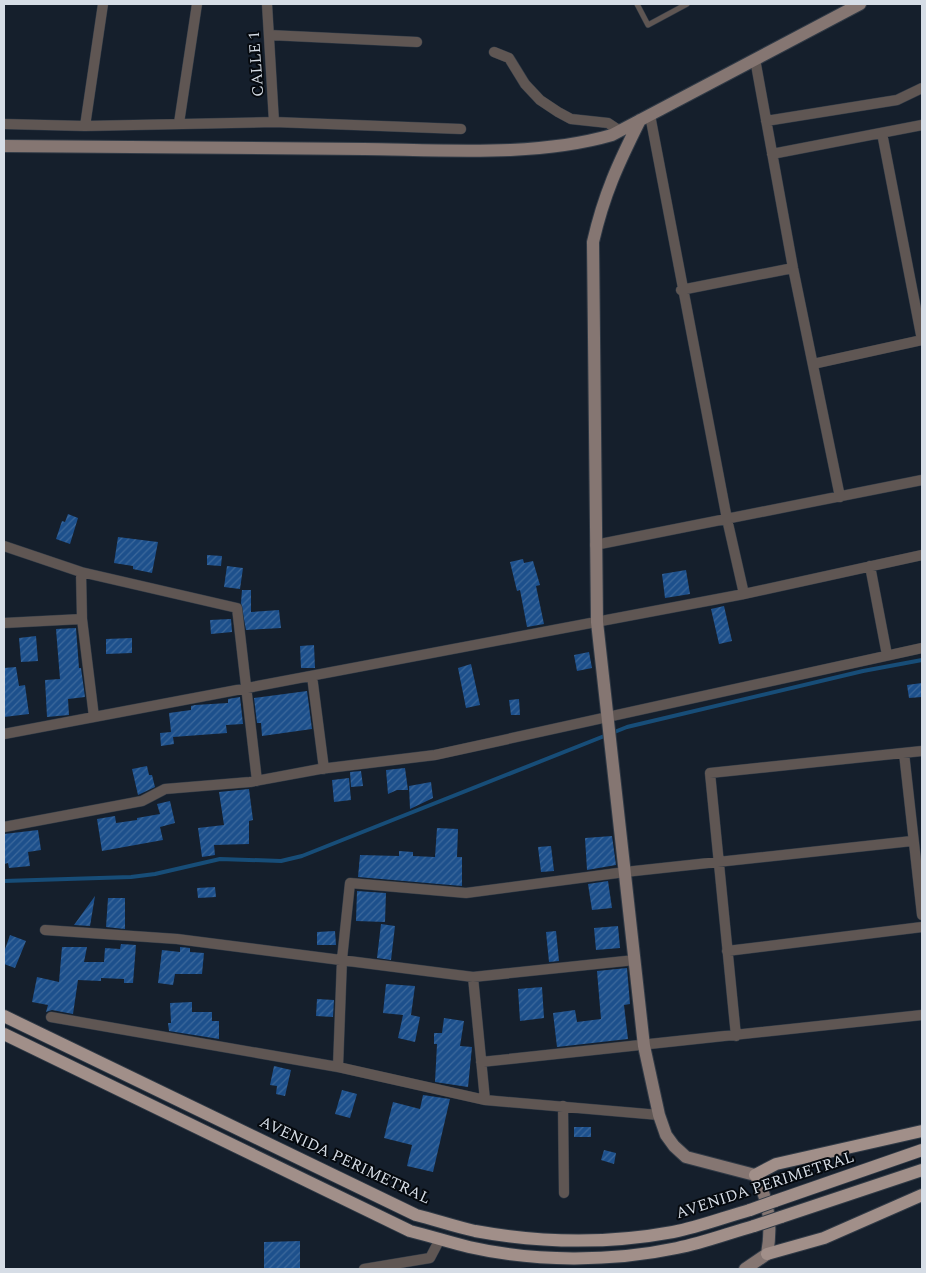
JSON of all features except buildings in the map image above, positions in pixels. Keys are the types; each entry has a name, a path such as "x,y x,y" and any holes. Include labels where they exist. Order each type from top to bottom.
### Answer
{"main road":[{"name":"AVENIDA PERIMETRAL","path":"4,1016 416,1215 474,1231 525,1238 570,1241 620,1239 674,1232 750,1210 922,1150"},
{"name":"AVENIDA PERIMETRAL","path":"4,1034 410,1230 470,1247 523,1255 569,1258 622,1256 678,1248 754,1226 922,1170"},
{"path":"755,1175 776,1164 922,1131"},
{"path":"767,1254 824,1238 922,1195"}],"street":[{"path":"85,126 103,4"},
{"path":"179,123 197,4"},
{"name":"CALLE 1","path":"267,4 274,122"},
{"path":"4,146 532,148 581,144 620,131 860,4"},
{"path":"269,35 417,42"},
{"path":"494,52 509,58 525,84 540,100 558,112 571,118 608,123 620,131"},
{"path":"755,59 793,268 840,497"},
{"path":"766,121 897,100 922,88"},
{"path":"645,118 744,594"},
{"path":"645,118 612,174 600,209 593,242 597,622 644,1046 659,1115 666,1135 686,1157 755,1175 760,1184 770,1223 767,1254 745,1269"},
{"path":"4,124 85,126 274,122 461,129"},
{"path":"772,154 922,125"},
{"path":"813,364 922,340 882,133"},
{"path":"682,290 793,268"},
{"path":"595,545 922,480"},
{"path":"4,546 81,572 237,608 257,781"},
{"path":"4,734 744,594 922,555"},
{"path":"870,566 887,655"},
{"path":"81,572 82,619 94,717"},
{"path":"4,623 82,619"},
{"path":"4,827 142,801 165,789 257,781 324,769 435,755 610,729 887,655 922,648"},
{"path":"312,676 324,769"},
{"path":"736,1036 710,773 922,751"},
{"path":"904,753 912,841 922,915"},
{"path":"338,1067 342,959 350,883 466,893 626,872 912,841"},
{"path":"727,951 922,927"},
{"path":"45,930 177,938 473,977 635,960"},
{"path":"473,977 485,1100"},
{"path":"481,1062 922,1015"},
{"path":"52,1018 338,1067 485,1100 659,1115"},
{"path":"563,1106 564,1192"},
{"path":"425,1269 440,1239"},
{"path":"364,1269 430,1258"}],"lane":[{"path":"637,4 648,25 687,4"}],"waterway":[{"path":"4,881 131,877 155,874 220,859 281,861 302,856 627,727 863,671 922,660"}]}
